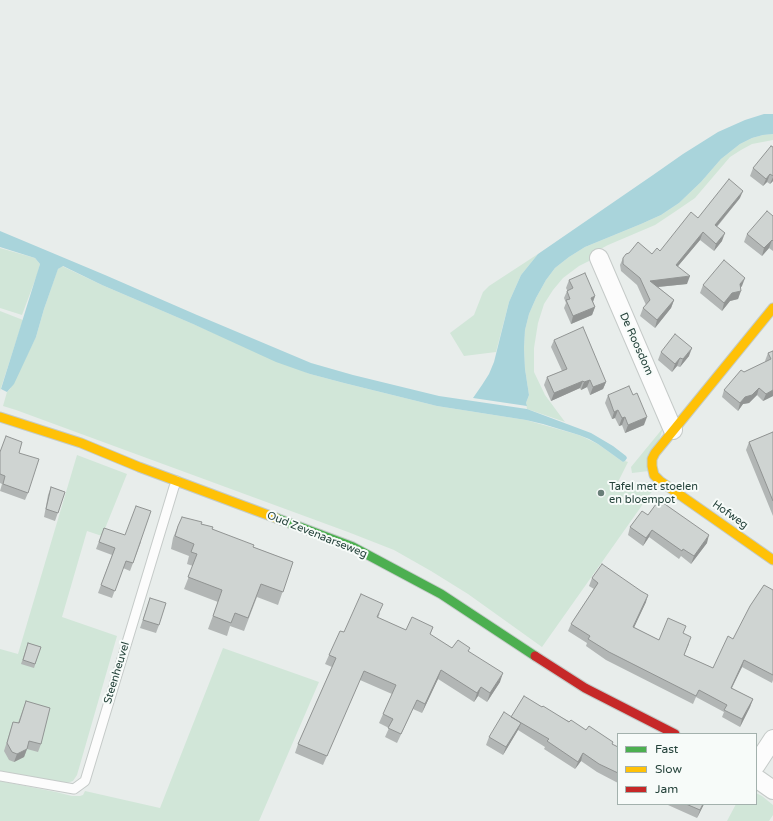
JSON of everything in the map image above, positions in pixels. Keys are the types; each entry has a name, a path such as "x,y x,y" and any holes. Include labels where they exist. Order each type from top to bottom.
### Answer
{"street":[{"name":"De Roosdom","path":"599,258 673,430"},
{"path":"673,430 773,308"},
{"name":"Oud Zevenaarseweg","path":"0,417 81,443 177,481 353,547 442,594 499,633 585,688 673,733"},
{"name":"Hofweg","path":"673,430 652,459 654,475 660,482 773,560"},
{"path":"757,763 773,739"},
{"path":"757,779 773,790"}],"lane":[{"name":"Steenheuvel","path":"0,776 74,789 84,781 177,481"}],"green space":[{"path":"773,134 773,140 752,144 730,157 695,198 655,225 593,253 595,258 579,266 563,278 544,304 538,323 534,348 534,372 545,395 565,422 527,409 526,403 529,395 525,369 525,330 529,314 536,298 555,268 585,247 661,215 679,203 701,182 721,159 740,144 752,138"},
{"path":"0,248 35,258 40,264 22,315 0,308"},
{"path":"538,254 521,275 509,302 496,352 464,356 450,333 474,315 483,292 489,286"},
{"path":"62,266 102,285 310,374 437,406 526,420 579,435 598,444 623,462 628,462 615,488 624,484 651,482 657,486 542,647 468,594 394,550 3,406 7,392 10,389 36,337 57,271"},
{"path":"0,311 23,320 0,391"},
{"path":"663,428 649,471 632,473 631,467"},
{"path":"77,455 127,474 102,536 87,531 62,617 117,636 77,775 73,781 67,783 0,772 0,649 18,654"},
{"path":"223,648 319,682 259,821 0,821 0,781 72,796 83,795 85,791 160,808"},
{"path":"757,794 773,805 773,815 769,821 727,821 735,805 757,805"}],"water":[{"path":"764,114 773,114 773,134 752,138 740,144 721,159 701,182 679,203 661,215 585,247 555,268 536,298 529,314 525,330 525,369 529,395 526,403 527,406 473,398 489,374 494,362 509,302 521,275 538,254 683,154 718,132 745,120"},
{"path":"0,231 311,363 439,396 527,409 591,433 613,446 627,458 623,462 589,439 543,424 437,406 310,374 276,362 102,285 63,266 58,269 36,337 14,384 7,392 1,389 40,264 35,258 0,247"}],"building":[{"path":"771,146 773,147 773,176 770,174 766,179 753,168"},
{"path":"729,179 743,191 715,225 725,233 716,244 703,232 676,265 690,276 650,281 674,300 657,320 643,308 650,300 640,278 623,264 623,258 638,242 652,254 657,248 660,251 691,212 698,218"},
{"path":"767,211 773,216 773,241 772,240 764,248 747,234"},
{"path":"724,260 745,278 740,284 741,291 732,293 724,303 703,285"},
{"path":"585,273 595,296 591,298 595,307 573,316 566,300 570,299 567,291 573,288 569,280"},
{"path":"583,327 606,382 593,387 590,380 583,381 554,393 547,377 567,369 554,340"},
{"path":"675,334 692,348 683,359 680,358 675,364 661,352"},
{"path":"773,351 773,390 766,394 759,388 752,395 745,397 740,403 724,390 741,370 744,372 771,359 768,353"},
{"path":"629,386 633,395 637,393 647,417 628,425 625,417 622,418 618,410 614,412 608,395"},
{"path":"773,432 773,501 749,442"},
{"path":"6,436 22,442 19,453 39,459 28,493 3,484 5,476 0,474 0,452"},
{"path":"51,487 65,492 58,513 46,509"},
{"path":"659,500 709,535 694,556 683,549 682,551 652,530 646,538 630,527 642,511 648,515"},
{"path":"136,506 151,511 133,563 126,561 115,591 101,585 115,548 99,542 104,528 125,535"},
{"path":"182,517 202,522 201,524 213,527 212,529 254,545 253,547 293,562 283,592 261,584 248,618 235,613 231,623 213,616 222,590 188,577 197,554 191,552 194,544 175,536"},
{"path":"602,564 648,595 633,627 659,640 668,618 686,626 683,633 691,637 684,655 713,668 728,636 733,639 750,606 764,585 773,590 773,675 744,660 731,688 753,699 742,719 724,710 727,705 699,690 696,696 609,652 588,639 590,636 571,624 598,583 592,578"},
{"path":"361,594 383,604 377,617 406,630 412,617 433,627 430,634 452,648 458,640 470,648 468,651 503,673 490,693 481,687 477,693 441,670 425,704 417,700 401,734 388,728 393,719 383,714 396,685 364,671 327,756 298,744 336,658 329,655 340,631 344,632"},
{"path":"150,598 166,603 159,625 143,620"},
{"path":"28,643 41,647 35,664 23,660"},
{"path":"524,696 569,722 571,720 586,730 589,726 613,742 612,744 617,746 617,773 599,764 583,753 578,762 547,741 549,739 511,717"},
{"path":"26,701 50,708 41,744 29,741 27,749 17,754 12,752 7,743 13,722 19,723"},
{"path":"504,712 521,723 506,747 489,737"},
{"path":"688,805 702,805 700,810"}],"traffic: fast":[{"path":"276,518 353,547 441,594 535,656"}],"traffic: slow":[{"path":"773,308 655,453 652,459 654,475 660,481 773,560"},
{"path":"0,417 81,443 139,467 276,518"}],"traffic: jam":[{"path":"535,656 585,688 673,733"}],"place":[{"name":"Tafel met stoelen en bloempot","path":"601,493"}]}
